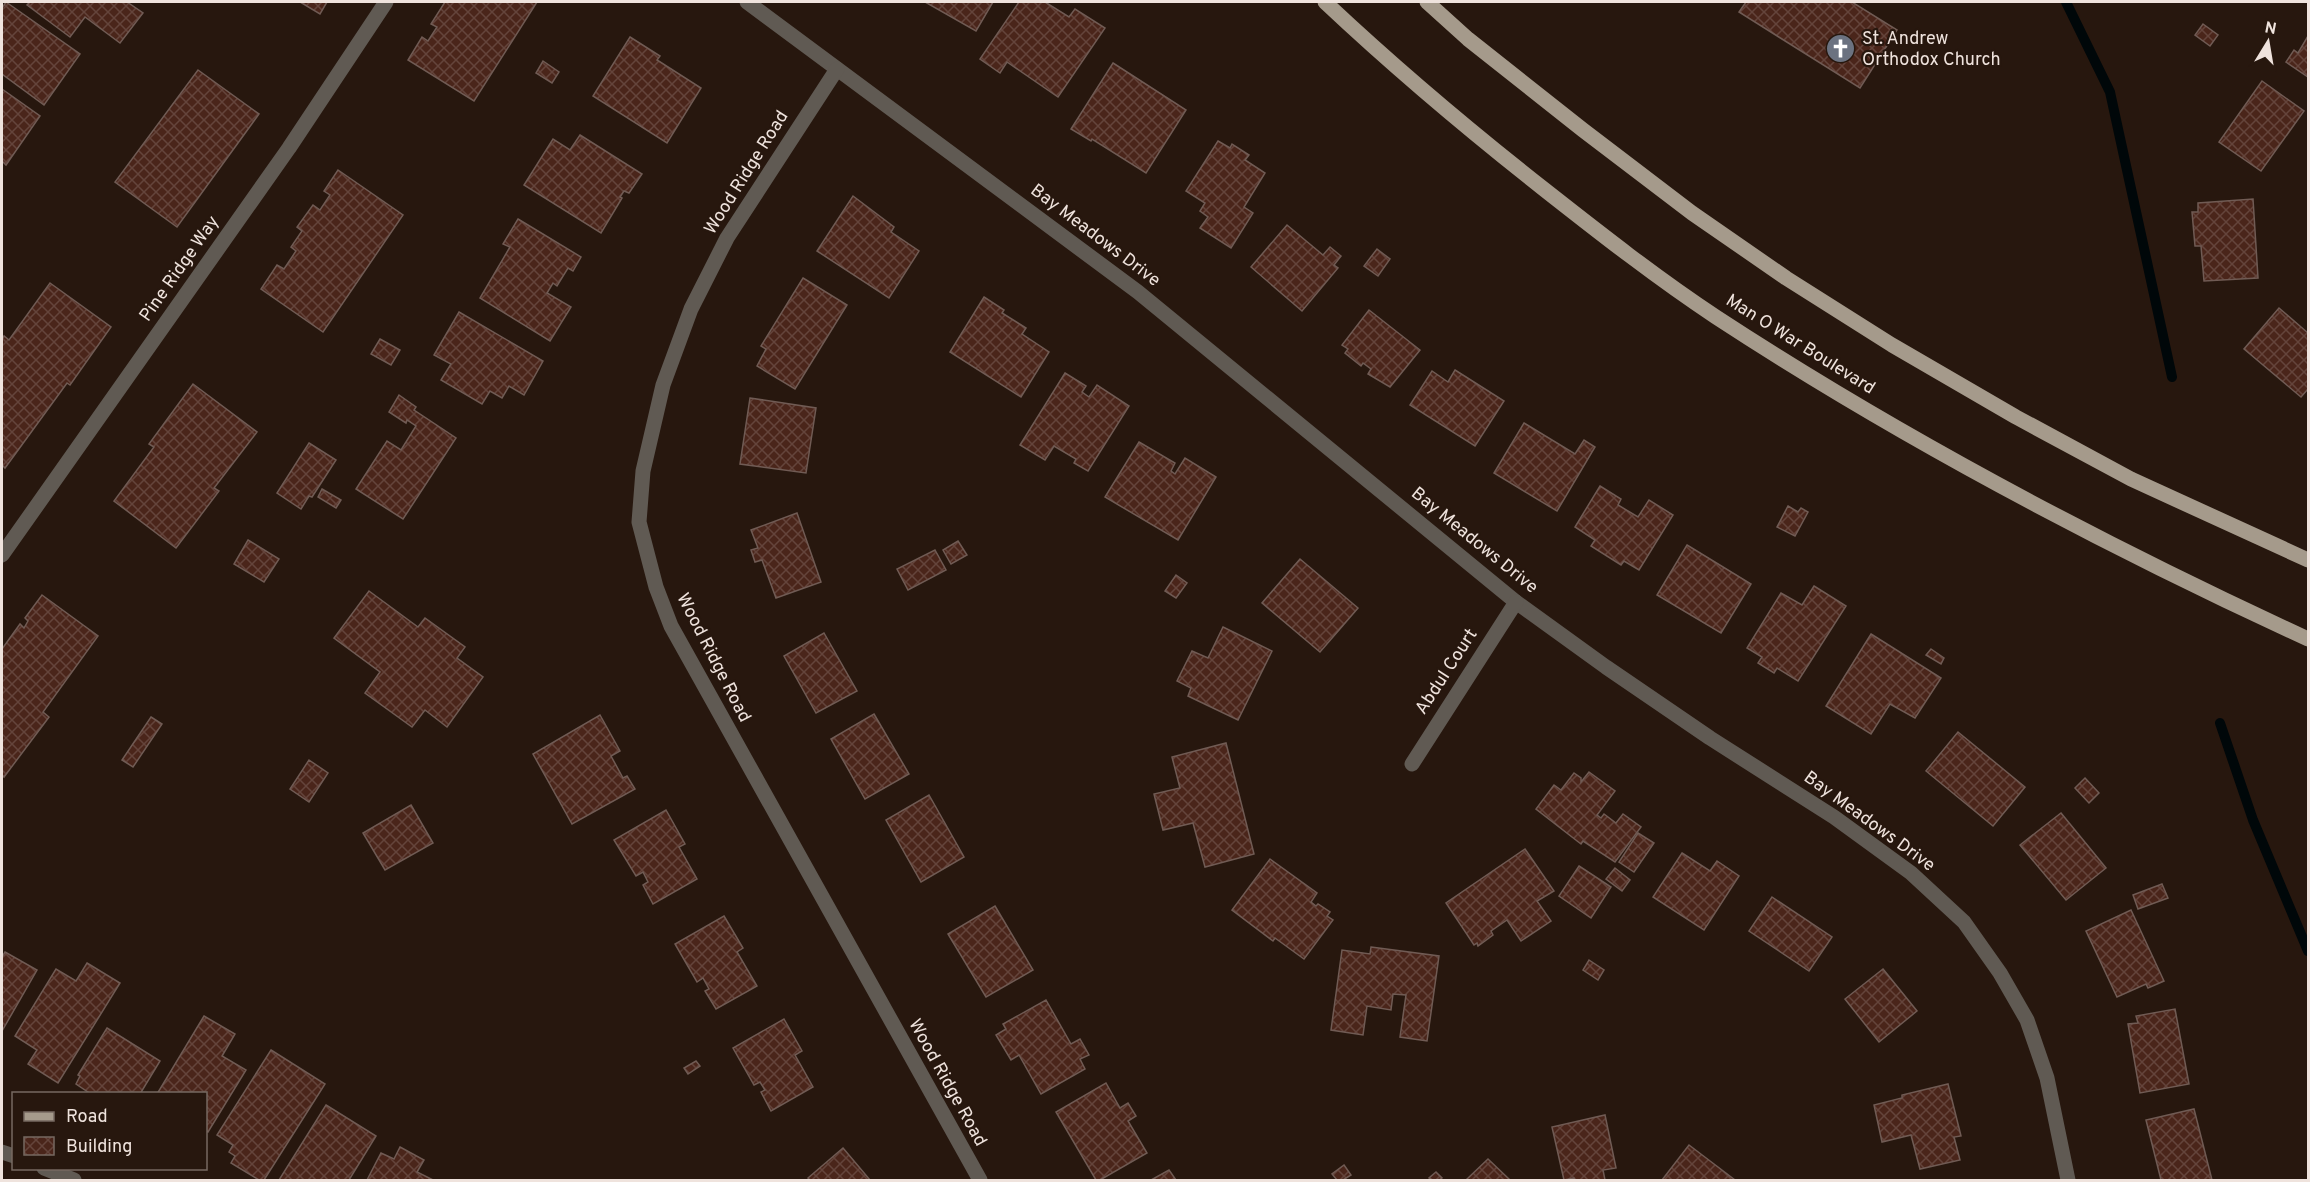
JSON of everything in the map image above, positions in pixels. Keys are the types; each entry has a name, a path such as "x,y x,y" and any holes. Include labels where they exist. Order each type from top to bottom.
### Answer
{"main road":[{"name":"Man O War Boulevard","path":"1325,2 1485,142 1633,259 1714,316 1861,407 2043,509 2308,639"},
{"path":"1427,2 1468,39 1583,130 1692,213 1786,278 1892,345 2110,468 2308,561"}],"street":[{"name":"Pine Ridge Way","path":"2,555 289,148 386,2"},
{"name":"Bay Meadows Drive","path":"747,2 1138,292 1516,602 1606,667 1844,824 1911,873 1964,922 2000,973 2027,1020 2047,1078 2068,1180"},
{"name":"Wood Ridge Road","path":"837,69 727,238 691,309 663,385 644,471 639,522 656,587 671,626 980,1180"},
{"name":"Abdul Court","path":"1412,764 1516,602"},
{"path":"49,1170 74,1180"}],"building":[{"path":"6,2 80,54 44,105 2,74 2,8"},
{"path":"30,2 127,2 143,13 120,43 85,17 70,37 27,5"},
{"path":"300,2 327,2 320,14"},
{"path":"445,2 537,2 474,101 408,60 422,37 428,41 437,27 431,24"},
{"path":"925,2 993,2 976,31"},
{"path":"1019,2 1045,2 1069,17 1075,9 1105,28 1058,97 1007,62 1000,73 980,59"},
{"name":"St. Andrew Orthodox Church","path":"1746,2 1852,2 1897,30 1860,88 1739,12"},
{"path":"2203,24 2218,35 2210,46 2195,35"},
{"path":"2308,36 2308,77 2286,62 2294,50 2298,53"},
{"path":"630,37 660,56 657,60 701,88 667,143 593,96"},
{"path":"543,61 559,72 552,83 536,73"},
{"path":"1113,63 1186,110 1146,173 1092,139 1091,141 1071,129"},
{"path":"198,70 259,114 177,227 115,182"},
{"path":"2262,81 2304,111 2261,171 2219,142"},
{"path":"2,89 40,116 6,165 2,161"},
{"path":"580,135 642,174 629,193 624,191 601,233 524,185 553,139 570,150"},
{"path":"1218,141 1230,148 1232,144 1249,155 1245,160 1265,173 1244,207 1253,213 1231,248 1200,228 1208,217 1200,211 1205,203 1186,191"},
{"path":"338,170 403,215 323,332 261,289 277,265 284,269 296,251 291,247 302,231 297,227 313,205 320,210 330,195 324,191"},
{"path":"853,196 894,227 891,232 919,251 889,298 817,251"},
{"path":"2253,199 2258,278 2204,281 2201,246 2195,246 2192,212 2198,212 2198,203"},
{"path":"518,219 581,257 573,271 568,268 557,286 553,283 547,293 571,307 550,341 480,298 510,247 503,244"},
{"path":"1287,225 1323,255 1330,247 1341,256 1334,265 1338,268 1302,311 1251,267"},
{"path":"1377,249 1390,259 1378,276 1364,266"},
{"path":"803,278 847,305 795,389 757,366 766,349 761,346"},
{"path":"50,283 111,327 70,385 67,383 5,468 2,465 2,340 4,336 9,340"},
{"path":"984,297 1004,310 1002,313 1026,328 1022,334 1049,352 1021,397 950,352"},
{"path":"2279,308 2308,333 2308,389 2301,397 2244,349"},
{"path":"1369,310 1420,350 1390,387 1368,374 1371,369 1363,363 1361,366 1345,353 1348,349 1342,345"},
{"path":"459,312 543,361 524,395 509,386 502,398 490,391 482,404 441,380 451,364 434,355"},
{"path":"380,339 400,350 391,365 371,354"},
{"path":"1455,370 1504,401 1475,446 1410,405 1432,371 1448,382"},
{"path":"1065,373 1086,386 1082,392 1089,397 1097,385 1129,406 1088,471 1074,463 1076,459 1054,446 1045,460 1020,445"},
{"path":"193,384 257,432 214,488 219,491 176,548 114,501 154,447 149,444"},
{"path":"399,395 416,407 414,410 456,438 403,519 356,489 387,441 401,450 416,426 407,420 406,423 389,412"},
{"path":"750,398 816,408 806,473 740,464"},
{"path":"1524,423 1575,454 1584,440 1595,447 1557,511 1494,473"},
{"path":"1139,442 1175,463 1171,471 1175,474 1185,458 1216,477 1178,540 1105,497"},
{"path":"309,443 336,460 312,497 309,496 301,509 277,493"},
{"path":"1600,486 1621,499 1618,505 1638,517 1649,500 1673,515 1639,570 1624,561 1621,565 1591,546 1595,540 1575,527"},
{"path":"322,489 341,500 336,508 318,497"},
{"path":"1788,506 1798,512 1801,508 1808,512 1795,536 1777,527"},
{"path":"797,513 821,582 776,598 762,560 755,562 751,550 758,548 751,530"},
{"path":"248,540 279,559 264,582 234,564"},
{"path":"958,541 967,555 951,564 943,550"},
{"path":"1687,545 1751,584 1721,633 1657,595"},
{"path":"935,550 946,570 908,590 897,569"},
{"path":"1300,559 1358,608 1320,652 1262,603"},
{"path":"1176,575 1187,583 1176,598 1165,591"},
{"path":"1814,586 1846,606 1798,681 1777,668 1774,673 1758,663 1762,657 1747,648 1781,593 1802,605"},
{"path":"369,591 418,627 425,618 465,647 457,658 483,677 447,727 425,710 412,727 365,693 380,672 334,638"},
{"path":"42,595 98,636 43,712 49,717 4,777 2,775 2,649 20,624 24,628 28,621 25,618"},
{"path":"1223,627 1272,651 1238,720 1188,696 1191,688 1177,681 1192,651 1208,658"},
{"path":"824,633 857,691 816,713 784,656"},
{"path":"1871,634 1941,678 1915,718 1890,704 1871,734 1826,706"},
{"path":"1931,649 1944,658 1941,664 1926,655"},
{"path":"874,714 909,774 865,799 831,739"},
{"path":"600,715 620,751 611,756 623,778 627,776 635,789 572,824 533,754"},
{"path":"151,717 162,724 133,767 122,760"},
{"path":"1958,732 2025,787 1993,826 1926,771"},
{"path":"1226,743 1254,854 1205,867 1193,823 1163,830 1154,794 1180,788 1172,757"},
{"path":"309,760 328,773 309,802 290,789"},
{"path":"1589,772 1615,791 1597,815 1601,818 1604,814 1616,823 1623,814 1641,827 1615,862 1583,841 1581,844 1536,809 1554,785 1561,790 1574,773 1581,778 1581,782"},
{"path":"2085,778 2099,793 2089,803 2075,788"},
{"path":"929,795 964,857 921,882 886,820"},
{"path":"411,805 433,843 385,870 363,833"},
{"path":"666,810 685,844 679,847 697,879 653,904 643,885 648,882 643,872 636,876 614,840"},
{"path":"2061,813 2106,868 2066,900 2020,845"},
{"path":"1638,833 1654,843 1634,872 1619,862"},
{"path":"1525,849 1554,891 1537,901 1551,921 1521,941 1507,920 1491,931 1493,935 1478,946 1477,943 1474,945 1446,903"},
{"path":"1682,853 1710,871 1717,861 1739,876 1704,930 1653,897"},
{"path":"1270,859 1317,893 1311,902 1330,912 1327,916 1333,920 1304,959 1275,938 1273,941 1232,910"},
{"path":"1579,866 1611,887 1591,918 1559,896"},
{"path":"1615,868 1630,880 1622,891 1606,879"},
{"path":"2162,884 2168,898 2138,909 2133,895"},
{"path":"1772,897 1832,937 1809,971 1749,931"},
{"path":"995,906 1033,970 986,997 948,934"},
{"path":"2131,910 2164,981 2148,988 2146,984 2117,997 2086,931"},
{"path":"724,916 743,948 737,952 757,986 716,1009 705,991 709,989 703,978 697,982 675,944"},
{"path":"1371,947 1439,956 1427,1041 1400,1037 1406,995 1393,994 1391,1010 1367,1006 1363,1035 1331,1030 1342,950 1370,954"},
{"path":"5,952 37,970 2,1031 2,957"},
{"path":"1589,960 1604,970 1598,980 1583,970"},
{"path":"87,963 120,983 58,1083 28,1064 37,1050 15,1036 56,969 76,981"},
{"path":"1883,969 1917,1011 1879,1042 1845,999"},
{"path":"1046,1000 1071,1044 1080,1039 1089,1055 1080,1059 1085,1069 1041,1094 1019,1055 1011,1060 996,1035 1006,1029 1003,1024"},
{"path":"2175,1009 2189,1084 2140,1093 2128,1024 2138,1023 2136,1016"},
{"path":"204,1016 235,1034 222,1056 246,1070 208,1132 207,1092 158,1092"},
{"path":"784,1019 802,1051 795,1055 813,1087 771,1111 761,1092 765,1090 760,1082 754,1085 733,1048"},
{"path":"107,1028 160,1061 141,1092 88,1092 76,1084 80,1076 78,1075"},
{"path":"271,1050 325,1084 264,1180 259,1180 231,1163 235,1156 229,1152 233,1145 217,1135"},
{"path":"696,1061 700,1066 688,1074 684,1068"},
{"path":"1106,1083 1120,1108 1128,1103 1136,1116 1128,1121 1147,1153 1100,1180 1096,1180 1056,1112"},
{"path":"1948,1084 1961,1136 1954,1137 1960,1160 1920,1169 1911,1135 1882,1142 1874,1105 1902,1098 1902,1095"},
{"path":"326,1105 376,1136 349,1180 279,1180"},
{"path":"2194,1109 2212,1180 2161,1180 2146,1120"},
{"path":"1605,1115 1616,1168 1603,1170 1605,1180 1575,1180 1574,1178 1564,1180 1552,1127"},
{"path":"1689,1145 1735,1180 1662,1180"},
{"path":"400,1147 424,1160 417,1172 433,1180 367,1180 381,1153 394,1159"},
{"path":"843,1148 870,1180 810,1180 808,1178"},
{"path":"1488,1159 1510,1180 1466,1180"},
{"path":"1344,1165 1351,1175 1343,1180 1337,1180 1332,1174"},
{"path":"1169,1170 1176,1180 1151,1180"},
{"path":"1436,1172 1442,1178 1432,1180 1429,1178"}],"waterway":[{"path":"2066,2 2110,92 2172,377"},
{"path":"2220,723 2253,820 2308,951"}],"place":[{"name":"St. Andrew Orthodox Church","path":"1841,49"}]}
